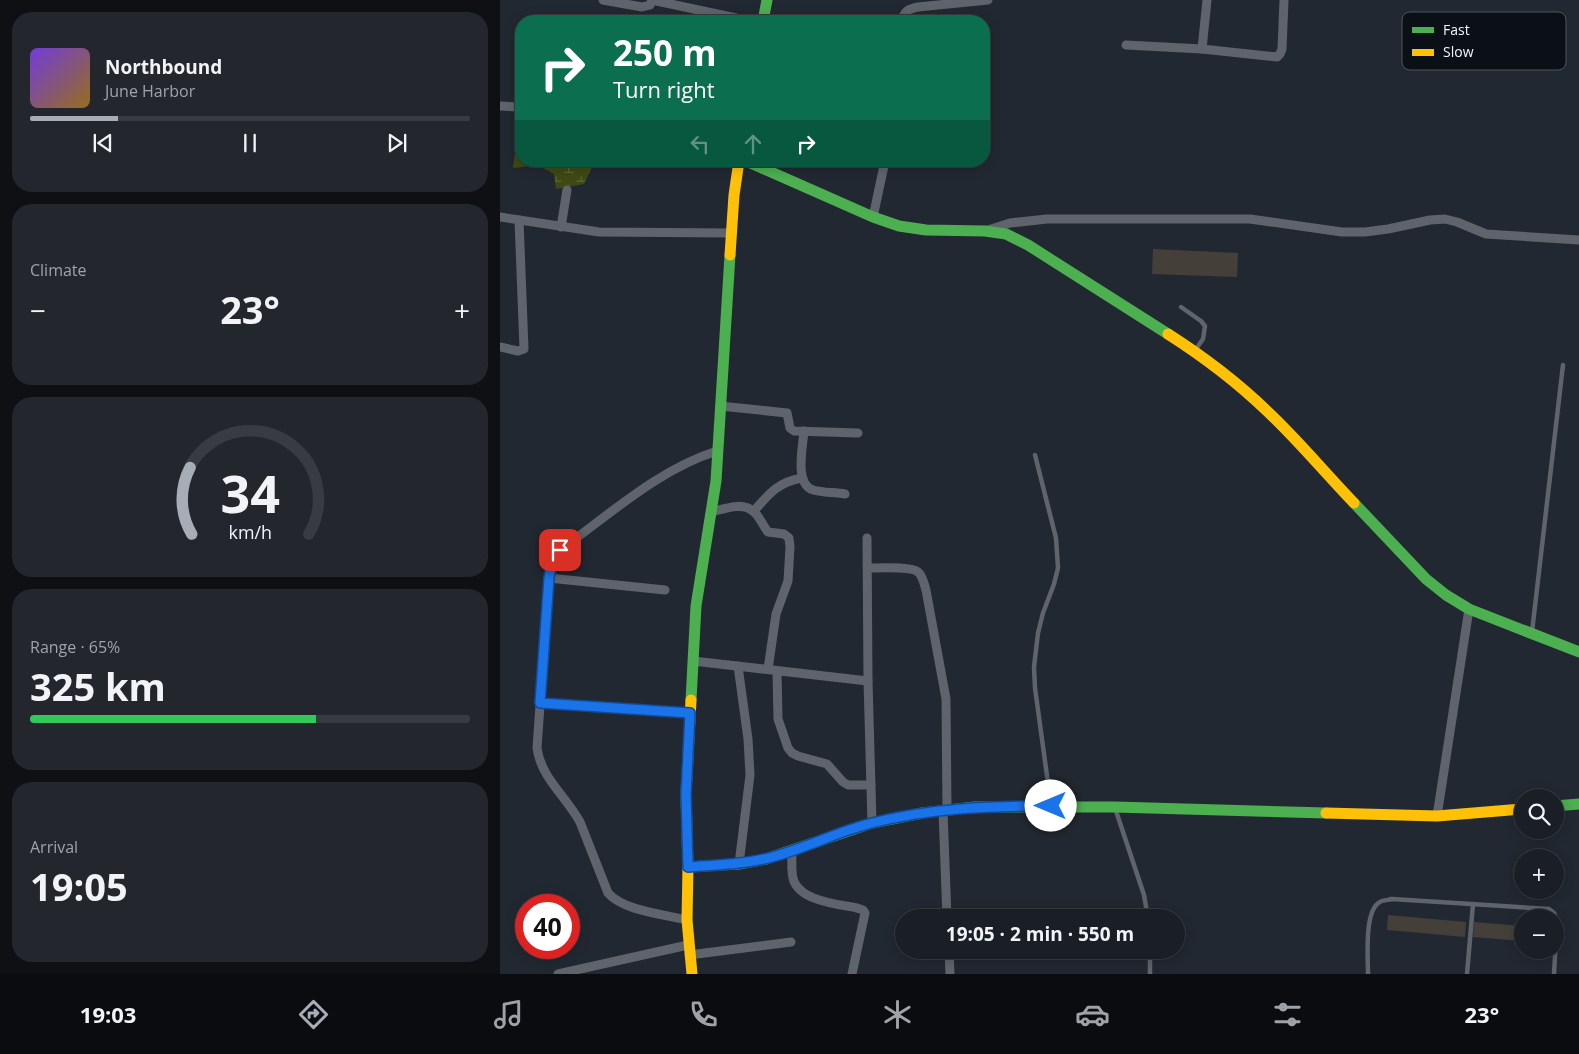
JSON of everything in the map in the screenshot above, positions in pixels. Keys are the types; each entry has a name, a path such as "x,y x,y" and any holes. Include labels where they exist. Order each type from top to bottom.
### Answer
{"street":[{"path":"603,0 642,7 650,5 652,0 722,15"},
{"path":"764,15 767,0"},
{"path":"903,15 908,10 927,3 988,0"},
{"path":"1202,50 1207,0"},
{"path":"1126,45 1277,57 1282,49 1284,0"},
{"path":"500,106 515,107"},
{"path":"692,974 687,920 686,794 696,606 716,481 731,233 734,195 739,167"},
{"path":"760,167 873,217 899,226 926,230 985,231 1006,234 1028,246 1195,351 1235,382 1268,412 1426,579 1446,595 1469,609 1579,652"},
{"path":"873,217 884,167"},
{"path":"561,227 568,190"},
{"path":"500,217 600,232 731,233"},
{"path":"985,231 1010,223 1027,221 1099,218 1250,219 1342,232 1365,232 1445,219 1486,234 1579,240"},
{"path":"500,347 518,351 524,348 519,220"},
{"path":"720,406 787,413 790,428 794,431 858,433"},
{"path":"804,431 801,469 805,485 812,490 845,494"},
{"path":"687,920 626,905 615,900 608,893 580,822 574,811 547,777 539,762 537,748 549,578 551,567 560,550 669,472 696,458 717,451"},
{"path":"754,511 776,488 791,480 802,478"},
{"path":"711,512 738,506 746,507 754,511 768,532 784,534 789,538 788,581 776,614 773,670 778,720 792,753 827,764 848,785 870,784"},
{"path":"867,538 868,681 872,823"},
{"path":"868,568 912,569 920,573 924,585 946,699 947,909"},
{"path":"549,578 665,590"},
{"path":"1437,816 1469,609"},
{"path":"693,661 868,681"},
{"path":"738,666 748,738 750,774 739,864"},
{"path":"540,703 690,713"},
{"path":"1564,805 1579,804"},
{"path":"688,867 739,864 766,859 872,823 945,810 991,806 1115,806 1437,816 1514,810"},
{"path":"792,850 792,877 794,884 803,894 858,908 865,913 852,974"},
{"path":"558,974 689,950 791,942"},
{"path":"949,959 950,974"}],"lane":[{"path":"1181,307 1205,326 1203,338 1195,351"},
{"path":"1532,633 1563,366"},
{"path":"1035,455 1058,553 1058,568 1041,620 1034,667 1035,688 1051,806"},
{"path":"1115,806 1144,895 1146,909"},
{"path":"1368,974 1372,909 1380,902 1392,899 1549,909 1554,912 1557,922 1554,974"},
{"path":"1467,974 1472,904"},
{"path":"1150,959 1150,974"}],"green space":[{"path":"515,154 515,167 521,167 513,168"},
{"path":"542,167 592,167 584,184 556,189 554,174"}],"building":[{"path":"1153,249 1238,253 1237,277 1152,274"},
{"path":"1388,915 1466,922 1465,937 1387,930"},
{"path":"1474,922 1514,925 1514,940 1473,937"}],"traffic: fast":[{"path":"764,15 767,0"},
{"path":"760,167 873,217 899,226 926,230 985,231 1006,234 1028,245 1168,334"},
{"path":"691,700 696,606 716,481 730,255"},
{"path":"1354,503 1426,579 1446,595 1469,609 1579,652"},
{"path":"1564,805 1579,804"},
{"path":"688,867 739,864 766,859 872,823 922,813 975,807 1115,807 1326,813"}],"traffic: slow":[{"path":"730,255 734,195 738,167"},
{"path":"1168,334 1220,370 1256,400 1290,433 1354,503"},
{"path":"691,700 686,794 687,920 692,974"},
{"path":"1326,813 1437,816 1514,810"}],"route":[{"path":"560,550 551,567 549,578 540,703 690,713 686,794 688,867 739,864 766,859 872,823 942,810 974,807 1051,806"}]}
